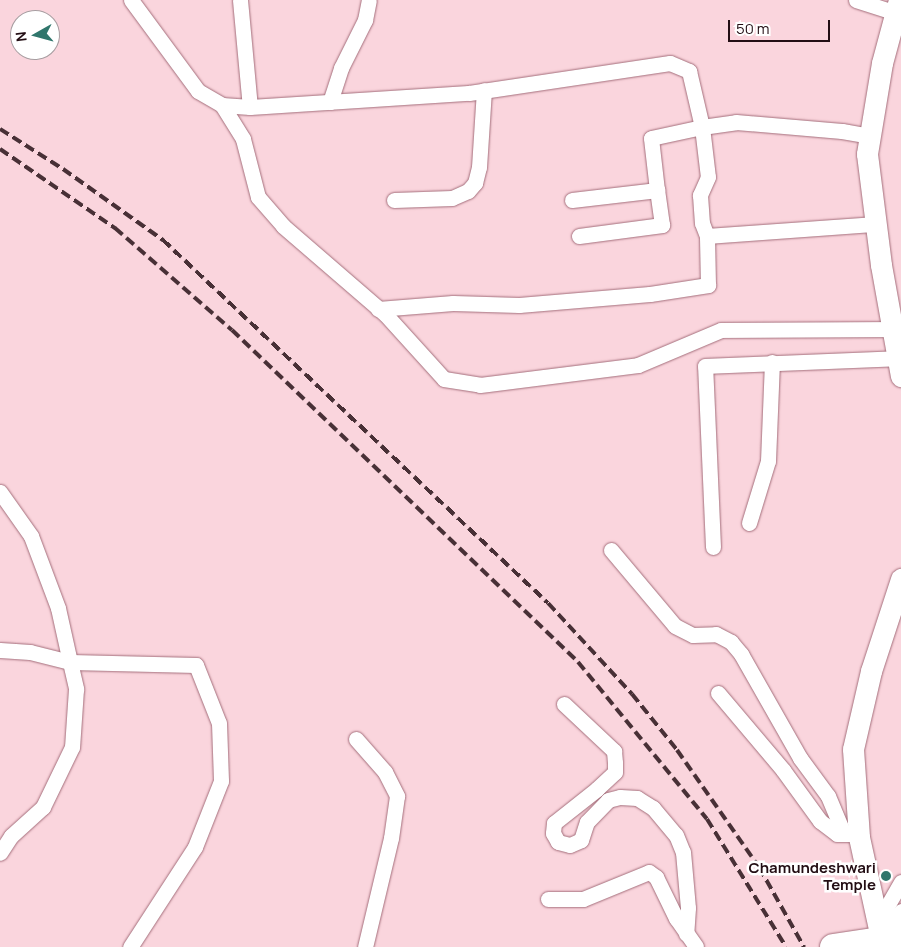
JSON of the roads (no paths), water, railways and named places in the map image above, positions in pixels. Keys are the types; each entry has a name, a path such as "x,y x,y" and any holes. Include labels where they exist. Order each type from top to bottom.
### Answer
{"highway":[{"path":"833,947 881,939"}],"street":[{"path":"131,0 198,91 222,104 250,107 484,90 670,63 689,71 702,127 708,177 700,195 702,223 707,236 708,284 650,294 519,305 452,303 378,309"},
{"path":"240,0 250,107"},
{"path":"330,102 340,68 366,20 369,0"},
{"path":"713,547 705,366 772,362 900,364 876,224 867,154 882,63 898,6 856,0"},
{"path":"394,200 452,198 468,191 475,183 479,167 484,90"},
{"path":"222,104 242,139 258,198 283,226 378,309 444,379 480,385 638,365 721,330 893,328"},
{"path":"579,236 662,225 651,138 736,122 842,131 870,136"},
{"path":"572,200 657,190"},
{"path":"707,236 876,224"},
{"path":"749,523 768,461 772,362"},
{"path":"0,492 31,536 58,608 76,689 72,747 43,808 11,836 0,852"},
{"path":"612,550 675,626 693,635 716,634 731,642 741,654 800,758 828,796 851,835 881,939"},
{"path":"851,835 853,749 871,671 901,579"},
{"path":"0,650 30,652 70,662 196,664 218,723 221,781 194,847 130,947"},
{"path":"718,693 783,770 820,821 837,834 851,835"},
{"path":"564,704 614,751 616,763 615,772 554,823 553,833 558,842 570,846 581,840 587,822 608,800 620,797 637,798 653,808 676,835 683,852 688,908 686,934"},
{"path":"356,740 385,772 397,796 391,838 365,947"},
{"path":"548,899 584,899 649,872 656,877 686,934 696,947"},
{"path":"881,939 886,908 901,884"},
{"path":"881,939 901,911"}],"railway":[{"path":"0,129 63,169 163,240 548,603 632,694 677,750 759,867 804,947"},
{"path":"0,149 115,228 232,330 578,662 707,819 786,947"}],"place":[{"name":"Chamundeshwari Temple","path":"886,876"}]}
